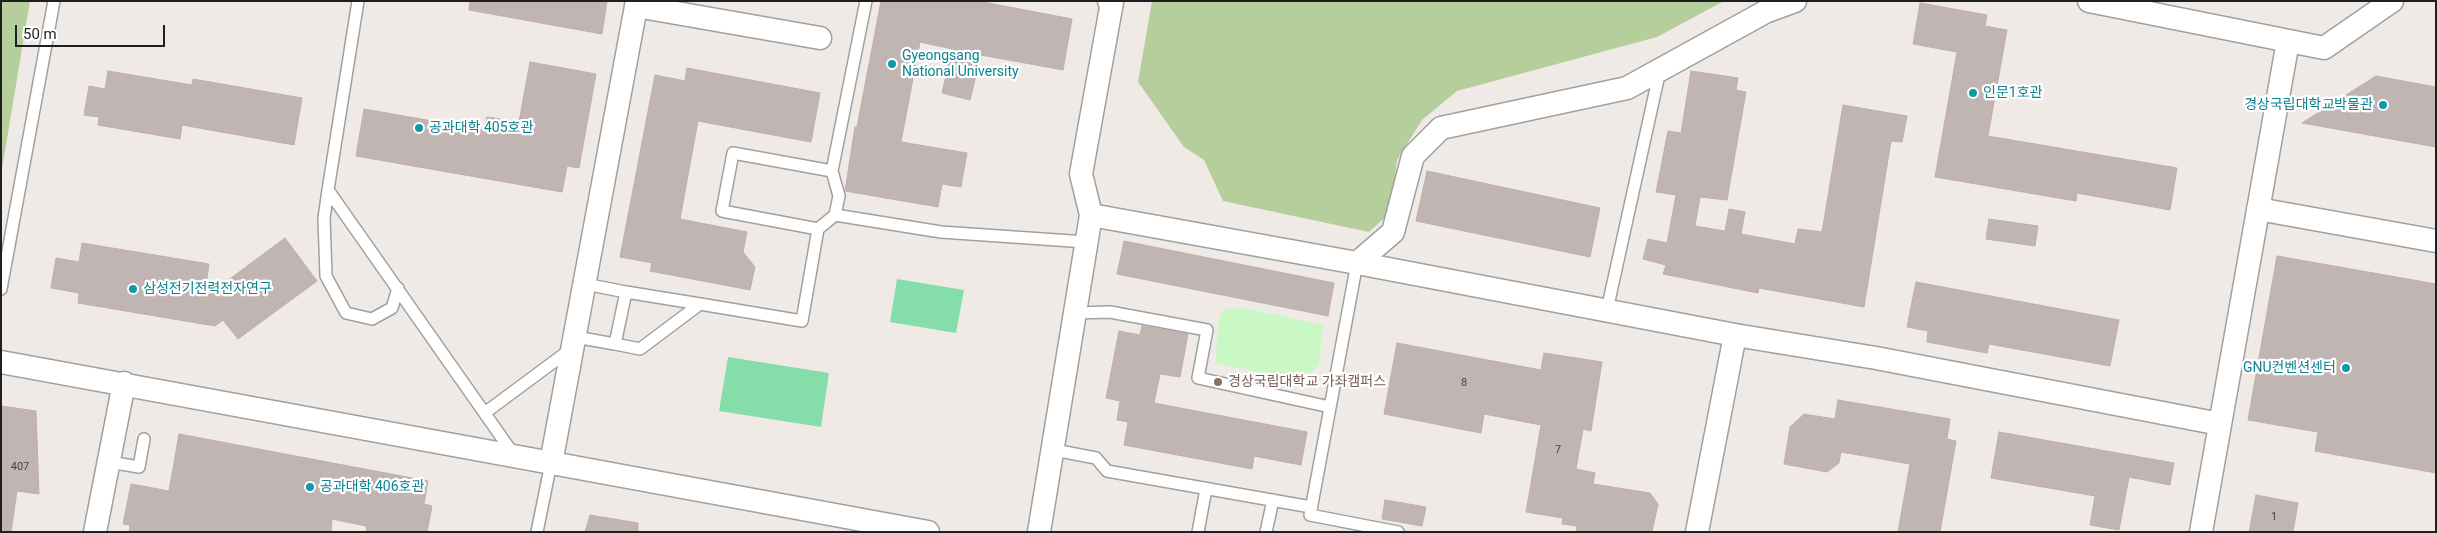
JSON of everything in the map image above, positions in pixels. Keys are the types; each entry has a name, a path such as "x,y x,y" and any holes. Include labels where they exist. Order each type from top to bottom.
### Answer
{"street":[{"path":"1039,532 1054,450 1091,215 1081,174 1112,2 1109,1"},
{"path":"1356,263 1393,232 1413,156 1441,128 1627,88 1764,12 1795,1"},
{"path":"2089,1 2324,48 2392,1"},
{"path":"551,463 637,4 820,38"},
{"path":"2201,532 2288,41"},
{"path":"2258,209 2436,241"},
{"path":"1091,215 1735,335 1876,358 2220,424"},
{"path":"1697,532 1735,335"},
{"path":"1,362 124,383 928,532"},
{"path":"95,532 124,383"}],"lane":[{"path":"1,289 54,1"},
{"path":"358,1 324,218 326,276 346,313 372,319 392,308 398,288"},
{"path":"585,284 802,321 818,229 835,215 839,196 832,171 866,1"},
{"path":"1607,310 1660,70"},
{"path":"818,229 722,211 733,154 832,171"},
{"path":"328,190 486,412 514,455"},
{"path":"835,215 941,232 1086,242"},
{"path":"1356,263 1310,515 1398,532"},
{"path":"615,344 626,292"},
{"path":"486,412 574,342 615,344 640,349 700,304"},
{"path":"1075,313 1110,312 1207,330 1198,378 1330,407"},
{"path":"109,462 139,467 144,439"},
{"path":"1054,450 1096,458 1107,471 1311,507"},
{"path":"537,532 551,463"},
{"path":"1198,532 1206,489"},
{"path":"1266,532 1272,500"}],"green space":[{"path":"1,1 30,1 1,175"},
{"path":"1152,1 1724,1 1657,37 1457,91 1422,120 1397,160 1390,213 1369,232 1223,201 1204,160 1184,147 1138,82"},
{"path":"897,279 964,290 956,333 890,322"},
{"path":"1240,307 1323,325 1319,363 1305,382 1216,363 1217,330 1222,310"},
{"path":"728,357 829,373 821,427 719,411"}],"building":[{"path":"470,1 607,1 602,34 469,10"},
{"name":"Gyeongsang National University","path":"881,1 978,1 1072,19 1063,70 981,55 970,100 942,93 952,49 920,42 901,142 967,153 961,187 942,184 938,207 845,191 855,127 857,127"},
{"name":"인문1호관","path":"1920,3 1987,15 1985,26 2007,30 1988,136 2177,168 2170,210 2077,193 2076,201 1935,177 1957,52 1913,44"},
{"name":"공과대학 405호관","path":"530,62 596,74 579,168 567,166 562,192 356,156 364,109 484,130 487,117 519,122"},
{"path":"687,68 820,93 811,142 698,121 680,219 747,232 743,252 755,267 750,290 650,271 652,263 620,257 655,75 685,81"},
{"path":"108,71 192,85 193,79 302,98 294,145 182,125 180,139 98,125 99,117 84,115 89,86 105,89"},
{"path":"1691,71 1738,78 1736,90 1746,92 1727,200 1700,197 1695,226 1725,231 1729,209 1745,212 1741,234 1795,244 1798,229 1822,232 1843,105 1907,116 1902,142 1891,141 1864,307 1759,288 1758,293 1663,274 1666,265 1643,259 1648,239 1667,243 1676,195 1656,192 1668,131 1681,133"},
{"name":"경상국립대학교박물관","path":"2376,76 2436,87 2436,147 2302,123"},
{"path":"1427,171 1600,208 1590,257 1416,221"},
{"path":"1989,219 2038,226 2035,246 1986,239"},
{"name":"삼성전기전력전자연구","path":"285,238 317,281 238,339 223,320 215,326 78,303 79,293 51,288 56,258 79,262 82,243 209,264 204,298"},
{"path":"1124,241 1334,283 1328,316 1117,274"},
{"name":"GNU컨벤션센터","path":"2277,256 2436,284 2436,473 2315,451 2318,432 2248,420"},
{"path":"1916,282 2119,320 2110,366 1989,344 1987,353 1927,342 1928,331 1907,327"},
{"path":"1142,326 1188,334 1180,377 1160,374 1154,403 1307,432 1301,465 1254,456 1252,469 1124,445 1128,422 1117,420 1120,401 1106,398 1119,331 1140,335"},
{"path":"1397,343 1541,370 1544,353 1602,362 1591,431 1583,429 1576,469 1595,473 1593,484 1650,493 1658,504 1652,532 1576,532 1577,526 1562,524 1563,518 1526,512 1541,425 1484,414 1481,433 1384,414"},
{"path":"1838,400 1950,419 1947,439 1956,441 1940,532 1898,532 1910,464 1841,452 1839,463 1827,472 1784,464 1790,427 1804,414 1835,419"},
{"path":"1,406 36,411 39,494 17,491 11,532 1,532"},
{"path":"1999,432 2174,463 2170,485 2129,477 2119,530 2090,525 2095,496 1991,478"},
{"name":"공과대학 406호관","path":"179,434 428,481 424,504 432,506 427,532 367,532 366,526 332,519 331,532 129,532 130,525 123,524 131,484 169,491"},
{"path":"2256,495 2298,503 2293,532 2249,532"},
{"path":"1385,500 1426,507 1422,526 1382,519"},
{"path":"590,515 638,523 638,532 585,532"}],"place":[{"name":"Gyeongsang National University","path":"892,64"},
{"name":"인문1호관","path":"1973,93"},
{"name":"경상국립대학교박물관","path":"2383,105"},
{"name":"공과대학 405호관","path":"419,128"},
{"name":"삼성전기전력전자연구","path":"133,289"},
{"name":"GNU컨벤션센터","path":"2346,368"},
{"name":"경상국립대학교 가좌캠퍼스","path":"1218,382"},
{"name":"공과대학 406호관","path":"310,487"}]}
